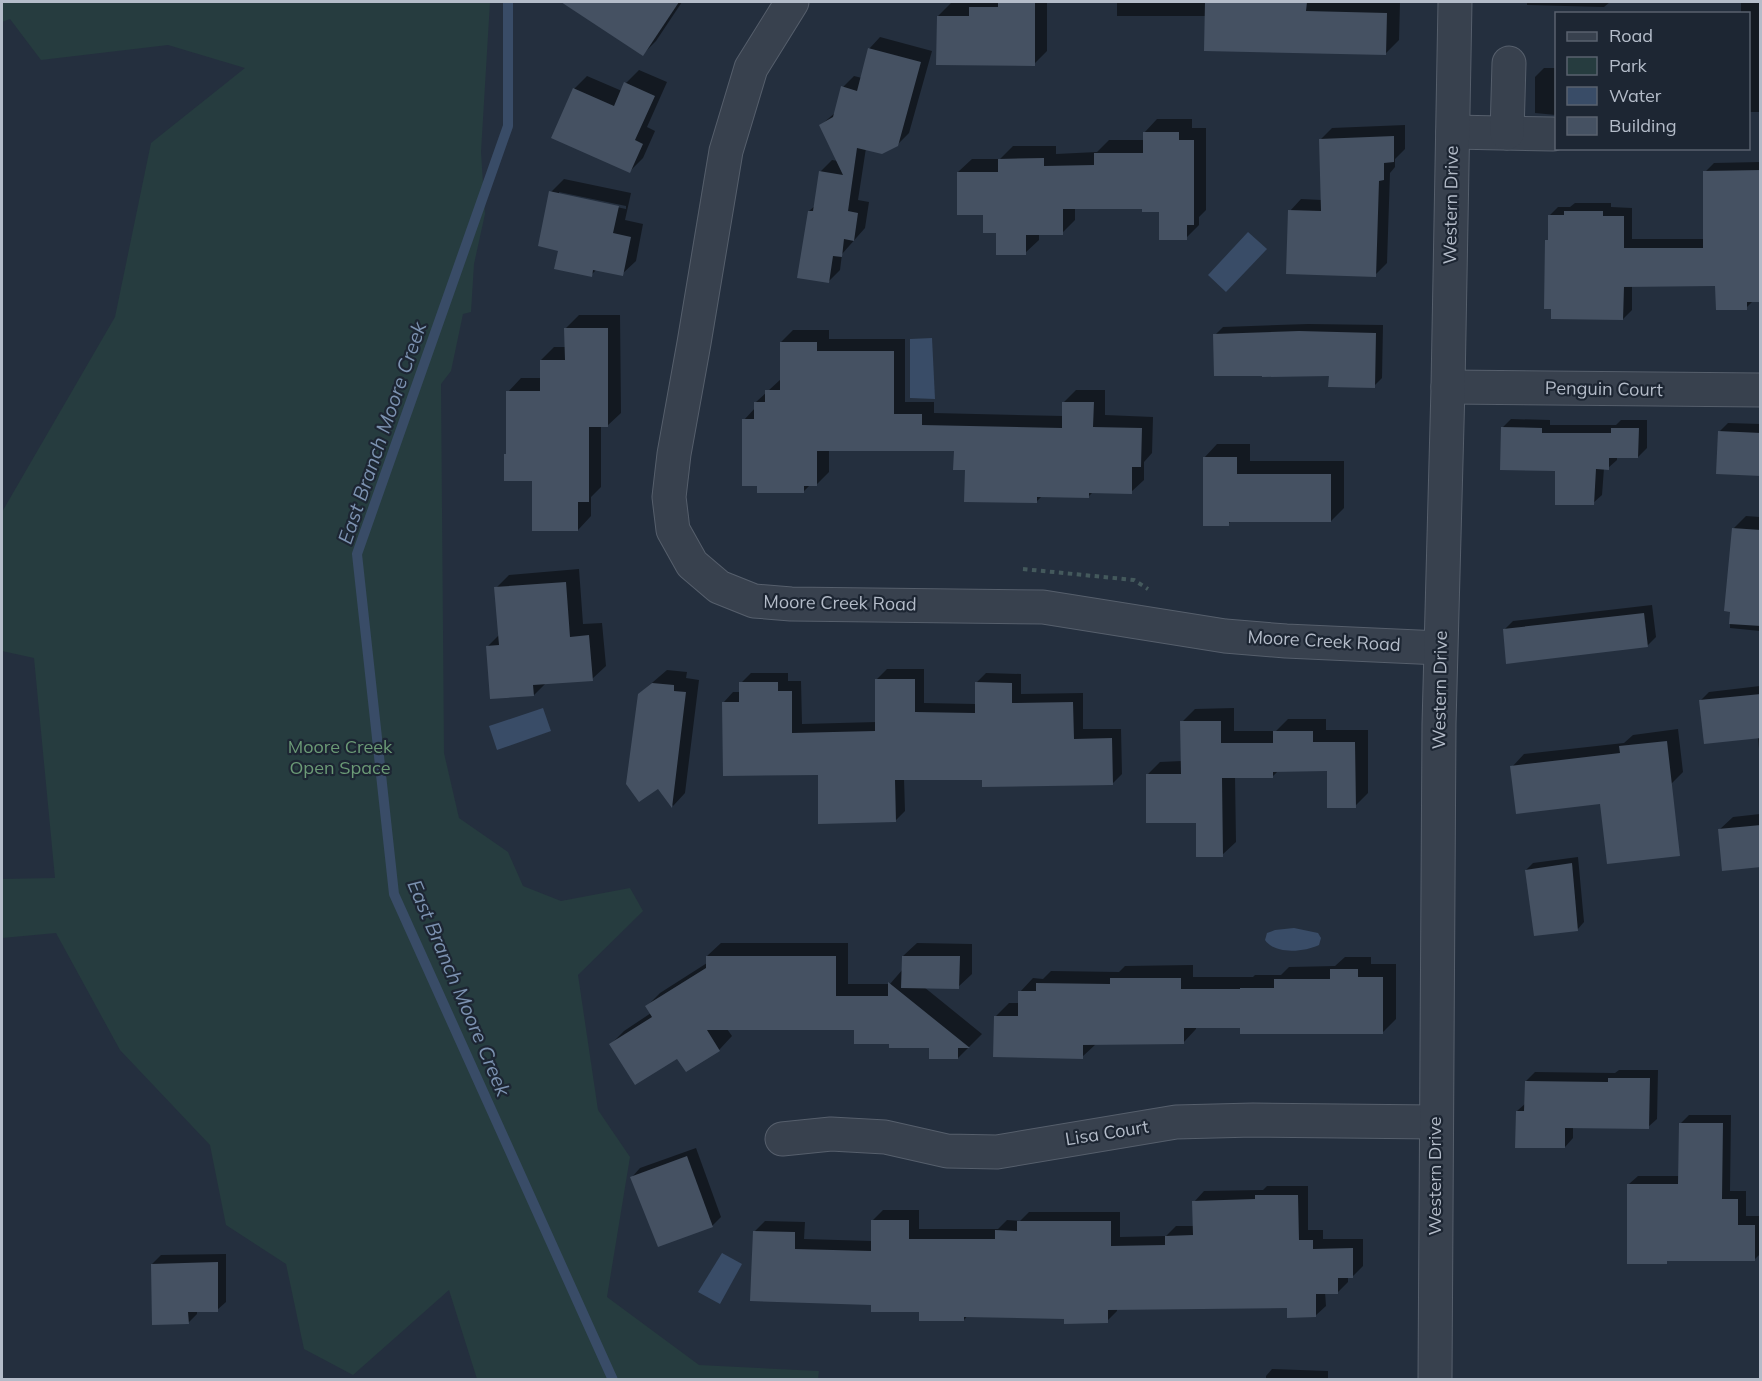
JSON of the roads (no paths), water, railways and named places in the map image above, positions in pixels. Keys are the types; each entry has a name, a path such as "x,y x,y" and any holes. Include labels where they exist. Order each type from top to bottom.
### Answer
{"street":[{"name":"Moore Creek Road","path":"792,2 751,68 726,151 674,454 669,497 673,530 692,564 719,587 754,601 791,604 1043,607 1225,636 1440,648"},
{"name":"Western Drive","path":"1435,1380 1440,648 1448,387 1455,2"},
{"path":"1507,133 1509,63"},
{"path":"1453,132 1553,134"},
{"name":"Penguin Court","path":"1448,387 1761,390"},
{"name":"Lisa Court","path":"782,1139 842,1134 885,1137 947,1151 998,1152 1176,1122 1253,1120 1436,1122"}],"water":[{"path":"1248,232 1267,249 1226,292 1208,275"},
{"path":"932,338 935,399 910,398 910,339"},
{"path":"543,708 551,731 497,750 489,726"},
{"path":"1294,928 1318,933 1321,938 1319,945 1290,951 1276,948 1265,940 1267,933"},
{"path":"722,1253 742,1264 720,1304 698,1292"}],"waterway":[{"name":"East Branch Moore Creek","path":"508,2 508,126 357,554 394,894 613,1380"}],"park label":[{"name":"Moore Creek Open Space","path":"340,757"}]}
